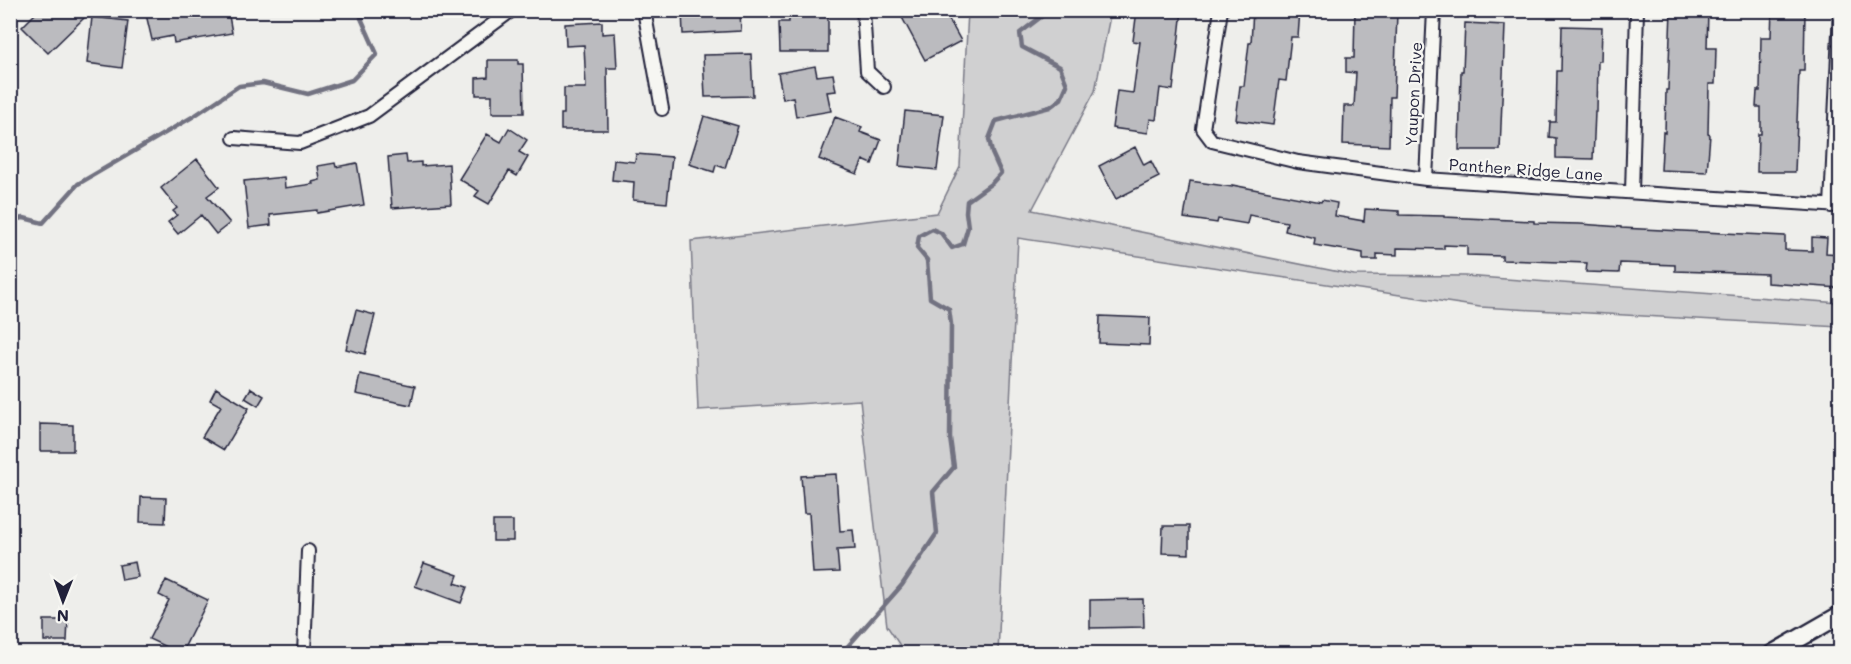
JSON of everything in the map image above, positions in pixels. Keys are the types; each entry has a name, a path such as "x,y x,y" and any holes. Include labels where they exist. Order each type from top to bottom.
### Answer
{"main road":[{"path":"1772,654 1840,615"}],"street":[{"path":"234,138 300,143 369,116 512,10"},
{"path":"644,10 662,109"},
{"path":"863,10 867,71 884,87"},
{"name":"Panther Ridge Lane","path":"1221,10 1203,129 1212,141 1298,162 1426,179 1835,206"},
{"name":"Yaupon Drive","path":"1426,179 1434,10"},
{"path":"1632,192 1636,10"},
{"path":"1835,206 1840,10"},
{"path":"304,654 308,551"}],"shaded area":[{"path":"968,11 1111,11 1095,91 1032,210 1354,275 1465,276 1840,303 1840,327 1480,307 1018,238 998,653 905,653 887,626 860,400 698,410 691,241 937,213 960,166"}],"building":[{"path":"39,10 76,10 84,18 48,53 22,27"},
{"path":"145,10 228,10 232,33 174,43 173,36 152,40"},
{"path":"682,10 740,12 741,31 683,34"},
{"path":"789,10 828,10 828,52 780,52 779,22 789,22"},
{"path":"898,10 933,10 938,19 946,14 961,41 925,60"},
{"path":"1137,10 1182,10 1173,90 1160,88 1156,120 1150,119 1148,133 1112,128 1117,91 1133,93 1140,42 1133,41"},
{"path":"1253,10 1300,10 1298,37 1291,37 1286,81 1279,80 1273,125 1236,120 1240,86 1244,86 1249,43 1251,43"},
{"path":"1355,10 1397,13 1394,97 1390,97 1389,146 1343,144 1344,106 1354,106 1356,73 1346,72 1346,58 1354,58"},
{"path":"1671,10 1708,10 1707,48 1716,48 1715,84 1709,84 1708,134 1710,135 1707,172 1661,170 1666,90 1668,90"},
{"path":"1772,10 1805,10 1804,71 1799,71 1795,172 1757,172 1761,107 1756,107 1757,91 1760,91 1761,37 1771,37"},
{"path":"92,17 128,21 122,68 87,63"},
{"path":"602,22 602,34 615,33 617,68 607,68 608,130 561,130 561,114 564,114 564,88 586,88 584,45 566,46 565,24"},
{"path":"1465,23 1505,25 1500,150 1459,150"},
{"path":"1562,26 1602,27 1593,159 1556,158 1556,138 1549,137 1550,122 1556,122 1557,71 1561,71"},
{"path":"751,54 753,96 705,97 703,55"},
{"path":"488,60 518,60 518,64 523,64 524,113 492,113 492,95 476,95 476,78 488,77"},
{"path":"815,66 817,76 833,74 836,91 827,92 831,111 796,117 793,97 783,99 778,73"},
{"path":"905,111 944,115 937,170 899,166"},
{"path":"704,116 738,126 725,168 716,165 714,172 689,164"},
{"path":"835,117 862,127 860,132 881,140 872,164 863,160 857,174 819,159"},
{"path":"509,128 527,140 519,152 528,157 517,176 509,171 489,204 475,196 479,191 459,179 487,134 501,142"},
{"path":"1135,147 1144,165 1151,161 1159,177 1116,199 1099,166"},
{"path":"636,154 672,157 667,203 633,200 634,182 612,180 614,160 635,162"},
{"path":"406,155 407,163 421,162 421,166 449,164 451,204 392,208 388,157"},
{"path":"197,159 219,187 207,196 230,223 216,234 201,215 178,234 168,222 177,215 173,211 177,208 161,188"},
{"path":"335,163 336,167 357,163 364,205 317,213 317,210 270,215 271,225 249,228 244,181 284,177 285,188 313,184 312,182 320,180 318,166"},
{"path":"1190,181 1232,187 1232,185 1337,203 1335,216 1364,221 1365,209 1399,211 1399,215 1785,236 1785,250 1812,251 1812,237 1827,238 1826,253 1840,254 1840,288 1767,283 1767,274 1675,271 1675,265 1620,263 1619,273 1586,272 1587,263 1502,260 1502,256 1467,255 1467,246 1444,245 1444,249 1397,248 1397,255 1377,254 1377,260 1363,260 1363,253 1314,245 1315,238 1285,231 1287,222 1249,215 1247,224 1218,219 1217,223 1184,218"},
{"path":"356,310 375,315 365,354 346,349"},
{"path":"1100,316 1150,318 1149,345 1099,343"},
{"path":"360,374 415,386 411,405 356,394"},
{"path":"216,388 249,408 224,450 202,437 221,406 210,400"},
{"path":"251,388 264,396 258,406 245,398"},
{"path":"40,424 73,425 73,451 40,451"},
{"path":"836,474 840,531 853,530 855,549 837,550 839,572 813,573 809,513 804,513 801,476"},
{"path":"141,497 166,498 165,523 140,522"},
{"path":"493,521 513,521 513,541 493,541"},
{"path":"1163,526 1189,526 1189,554 1162,553"},
{"path":"135,562 138,577 122,580 119,565"},
{"path":"424,563 458,575 455,583 467,587 461,603 415,586"},
{"path":"166,580 208,600 181,654 149,639 169,600 159,595"},
{"path":"1143,599 1144,627 1090,628 1090,600"},
{"path":"44,620 68,620 67,641 44,641"}],"waterway":[{"path":"10,220 24,218 43,223 78,184 194,116 239,86 263,83 308,94 352,80 377,54 361,18 374,10"},
{"path":"841,654 902,585 937,533 933,492 954,467 950,438 951,324 949,309 930,298 927,260 917,248 919,236 932,229 941,233 952,248 963,244 968,227 967,201 992,183 1001,173 992,153 989,139 996,121 1050,107 1061,99 1067,85 1060,67 1022,47 1020,33 1050,10"}]}
